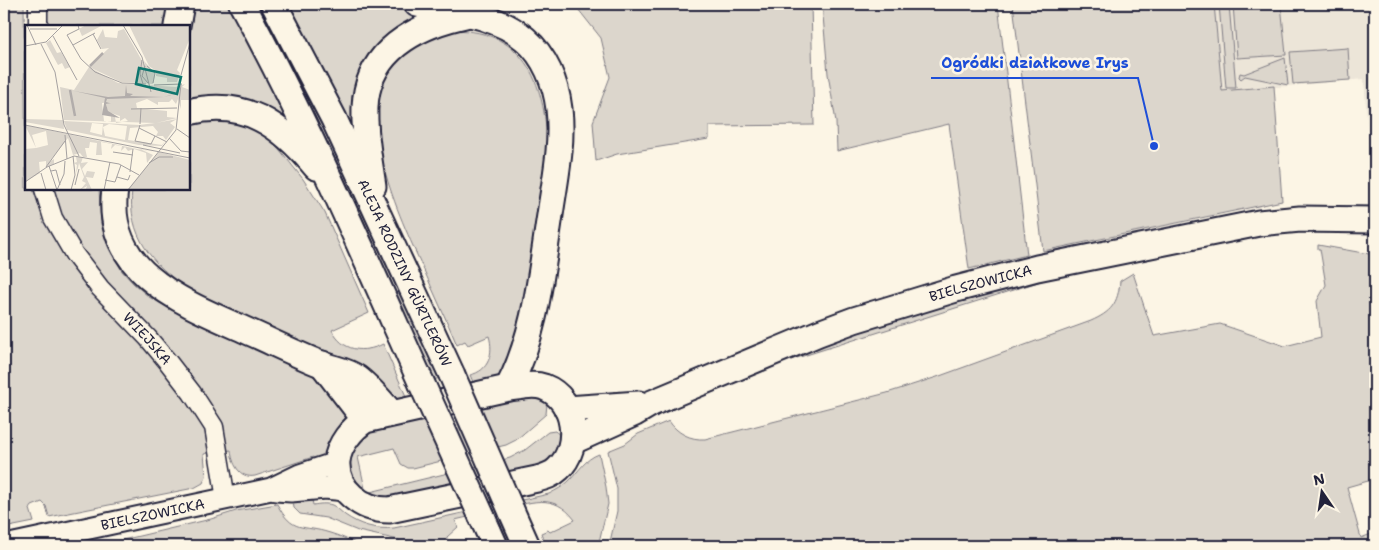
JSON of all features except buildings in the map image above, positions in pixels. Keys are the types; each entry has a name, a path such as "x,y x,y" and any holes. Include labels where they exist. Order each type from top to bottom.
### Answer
{"main road":[{"path":"177,25 181,4"},
{"name":"ALEJA RODZINY GÜRTLERÓW","path":"242,4 291,98 335,190 494,546"},
{"name":"ALEJA RODZINY GÜRTLERÓW","path":"274,4 334,119 375,206 527,546"},
{"path":"417,4 490,19 510,28 526,39 544,62 554,85 559,109 557,168 533,321 519,366 508,388"},
{"path":"375,206 365,112 366,91 374,69 392,47 413,34 448,19 470,14"},
{"path":"190,112 214,108 226,109 248,113 274,125 313,164 335,190"},
{"path":"115,190 114,209 117,229 125,248 139,268 154,283 196,308 322,364 356,377 369,388 391,413"},
{"name":"BIELSZOWICKA","path":"652,403 819,333 956,288 1037,268 1250,225 1300,219 1375,220"},
{"name":"BIELSZOWICKA","path":"1324,220 1375,238"},
{"path":"533,321 539,386"},
{"path":"322,364 364,420"},
{"path":"539,386 548,389 567,409 571,424 573,441 570,454 560,468 552,474 537,479 389,510 365,506 353,498 340,480 337,461 346,440 364,420 508,388 539,386"},
{"path":"567,409 652,403"},
{"path":"573,441 635,414 652,403"}],"street":[{"path":"38,4 38,25"},
{"name":"WIEJSKA","path":"44,190 53,218 74,254 100,288 148,338 168,362 192,393 214,427 226,499"},
{"path":"271,489 300,475 330,466 337,461"},
{"path":"271,489 281,492 325,488 346,490"},
{"name":"BIELSZOWICKA","path":"5,546 271,489"}],"shaded area":[{"path":"4,4 24,4 25,190 33,190 41,212 71,260 122,324 134,331 205,422 212,452 204,454 206,476 203,483 194,488 49,517 46,506 42,502 32,506 30,509 34,522 4,528"},
{"path":"46,4 171,4 167,25 47,25"},
{"path":"188,4 231,4 296,129 190,101 190,25 188,25"},
{"path":"253,4 265,4 281,34 440,378 430,381"},
{"path":"286,4 366,4 427,13 400,29 356,138"},
{"path":"574,4 811,4 814,125 709,126 709,139 617,154 596,161 593,122 610,77 601,38"},
{"path":"822,4 998,4 1027,255 969,269 949,124 837,151 836,122 828,74"},
{"path":"1013,4 1214,4 1222,91 1274,86 1282,201 1043,251"},
{"path":"1214,4 1375,4 1375,172 1371,173 1364,79 1222,92"},
{"path":"1219,4 1229,4 1236,88 1226,88"},
{"path":"1233,4 1281,4 1286,55 1237,58"},
{"path":"453,30 479,33 499,40 516,52 528,67 537,85 543,105 548,152 525,307 508,374 476,389 470,375 482,370 486,365 491,349 489,336 468,345 465,341 457,345 392,195 378,139 377,112 380,87 391,65 411,47"},
{"path":"1348,48 1350,80 1293,84 1290,52"},
{"path":"1285,58 1288,85 1245,76 1241,79 1239,77 1240,73 1244,74"},
{"path":"234,119 259,130 272,140 303,179 325,213 369,313 332,330 341,342 354,349 368,349 383,344 409,403 396,401 311,349 215,304 187,288 163,269 145,247 134,221 132,190 190,190 190,121"},
{"path":"50,190 99,190 101,224 108,246 122,271 149,297 169,308 280,358 330,386 346,414 346,420 328,454 315,462 313,457 255,476 241,473 235,465 231,450 225,451 71,238"},
{"path":"1318,245 1375,255 1375,479 1347,487 1361,538 1371,534 1371,521 1375,516 1375,546 609,546 617,511 617,489 608,451 625,444 638,434 669,421 684,435 705,439 887,393 937,377 1098,318 1115,301 1120,281 1133,273 1154,336 1220,324 1285,346 1321,337 1317,301 1326,285"},
{"path":"1051,278 784,362 782,361 839,337 940,302"},
{"path":"528,397 547,404 546,414 516,440 506,445 413,468 408,468 401,464 394,448 358,457 366,493 352,481 348,462 355,444 362,436 375,429"},
{"path":"555,431 561,436 555,453 542,465 396,499 372,498 366,493 510,458 525,450 548,432"},
{"path":"599,454 608,504 598,546 546,546 541,533 548,530 550,532 575,520 567,511 550,502 531,502 500,510 516,546 504,546 489,512 455,520 458,527 447,537 446,546 406,546 399,540 358,531 326,518 300,514 294,508 293,502 312,500 313,505 330,504 350,519 362,524 381,528 394,528 549,494 567,483 586,462"},
{"path":"277,504 293,524 334,534 363,546 97,546 211,519 236,511"}],"place":[{"name":"Ogródki działkowe Irys","path":"1154,146"}]}
